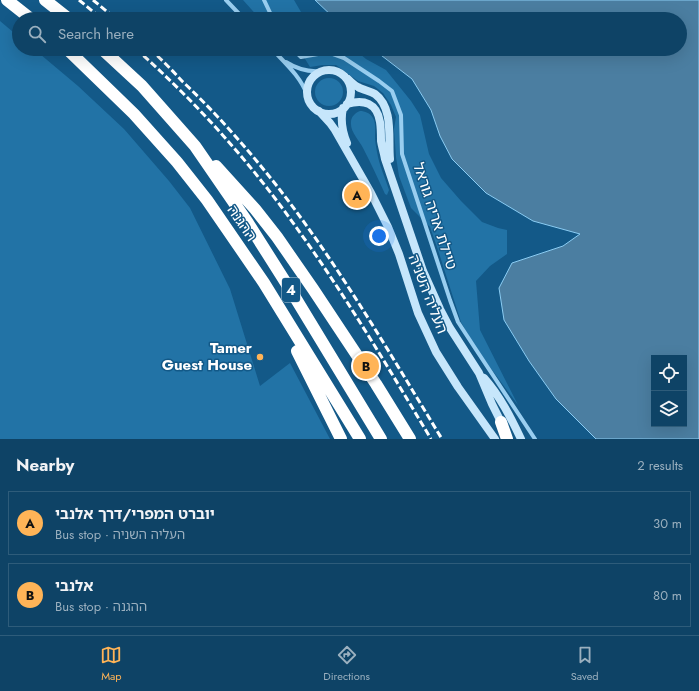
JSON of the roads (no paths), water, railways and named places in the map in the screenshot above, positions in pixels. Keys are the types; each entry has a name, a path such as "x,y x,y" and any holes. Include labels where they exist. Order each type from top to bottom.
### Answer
{"highway":[{"path":"6,0 22,12"},
{"path":"45,0 60,12"},
{"name":"ההגנה","path":"74,56 134,114 177,162 207,200 264,283 360,439"},
{"name":"ההגנה","path":"110,56 142,86 195,146 293,294 381,439"},
{"path":"195,146 238,189 260,215 313,289 376,384 410,439"},
{"path":"264,283 341,439"},
{"path":"501,422 508,439"}],"street":[{"path":"226,0 237,12"},
{"path":"264,0 270,12"},
{"path":"279,56 303,85 310,102 319,111 326,114 333,113 345,106 360,101 368,103 375,108 381,123 385,159 423,271 440,309 479,373 501,422"},
{"name":"טיילת אריה גוראל","path":"338,56 344,58 392,91 401,116 402,154 458,322 535,439"},
{"path":"282,59 297,68 311,72 335,70 359,87 369,90 377,95 389,116 389,150 392,180"},
{"path":"307,95 307,88 310,81 314,75 320,71"},
{"path":"345,106 350,98 351,91 347,79"},
{"name":"העליה השניה","path":"345,106 341,116 343,132 348,146 388,227 399,254 418,313 436,352 458,387 495,439"},
{"name":"העליה השניה","path":"319,111 335,130 371,193"},
{"path":"479,373 498,397 521,439"}],"railway":[{"path":"79,0 94,12"},
{"path":"93,0 108,12"},
{"path":"144,56 201,111 260,179 314,253 349,305 431,439"},
{"path":"157,56 206,105 273,181 341,275 442,439"}],"place":[{"name":"יוברט המפרי/דרך אלנבי","path":"357,195"},
{"name":"Tamer Guest House","path":"260,357"},
{"name":"אלנבי","path":"366,366"}]}
